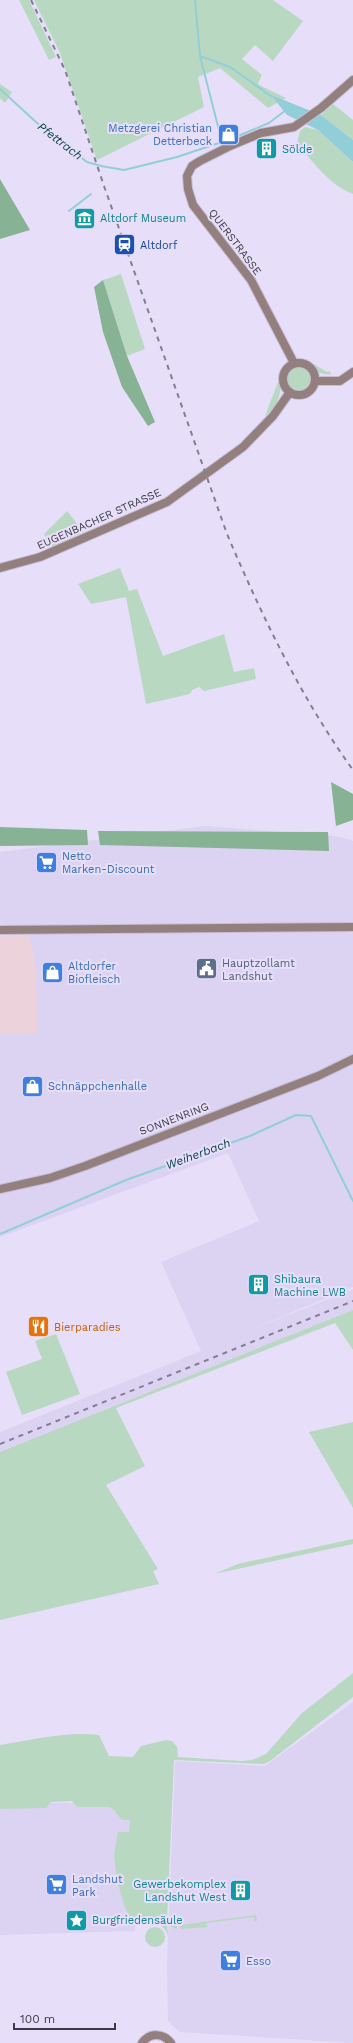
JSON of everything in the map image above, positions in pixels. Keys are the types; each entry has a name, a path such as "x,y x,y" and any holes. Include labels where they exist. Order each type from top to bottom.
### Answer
{"street":[{"name":"QUERSTRASSE","path":"294,363 251,280 193,204 188,189 187,176 192,166 200,160 230,146 261,133 294,127 321,108 353,80"},
{"path":"294,363 304,363 309,366 315,375 315,381 314,386 306,394 295,394 290,392 283,384 283,374 285,369 294,363"},
{"path":"315,381 340,381 353,372"},
{"name":"EUGENBACHER STRASSE","path":"0,568 40,557 167,502 243,447 273,416 290,392"},
{"path":"0,930 353,927"},
{"name":"SONNENRING","path":"0,1189 50,1178 90,1164 318,1076 353,1059"},
{"path":"142,2043 147,2038 155,2035 164,2036 171,2043"}],"shaded area":[{"path":"19,0 29,0 56,57 49,60"},
{"path":"34,0 273,0 303,21 273,61 255,45 242,59 262,75 258,83 259,85 286,98 268,108 220,68 198,77 204,107 97,160 60,53"},
{"path":"0,84 12,92 5,103 0,98"},
{"path":"271,95 321,115 353,140 353,162 318,130 287,115"},
{"path":"333,104 353,120 353,140 321,115"},
{"path":"305,127 318,130 353,162 353,194 336,185 329,179 297,143 300,131"},
{"path":"0,179 30,230 0,239"},
{"path":"121,274 145,349 127,356 103,280"},
{"path":"103,280 127,356 155,422 148,426 122,387 103,332 94,287"},
{"path":"314,364 327,372 330,371 331,375 319,373"},
{"path":"299,365 308,369 312,378 308,387 299,391 290,387 286,378 290,369"},
{"path":"280,377 281,388 278,399 273,408 265,416"},
{"path":"67,511 84,532 52,547 44,534"},
{"path":"120,568 129,591 137,589 163,656 224,634 234,672 254,668 256,679 204,691 199,687 192,690 190,694 146,704 126,597 91,604 78,584"},
{"path":"331,782 353,794 353,820 336,826"},
{"path":"205,826 335,836 353,841 353,1287 238,1335 353,1289 353,1310 0,1452 0,1432 201,1351 161,1262 259,1221 228,1153 0,1237 0,852"},
{"path":"0,827 87,830 88,845 0,846"},
{"path":"98,831 328,832 329,851 100,845"},
{"path":"0,933 29,934 36,970 37,1033 0,1033"},
{"path":"353,1310 353,1350 335,1323 116,1408 145,1466 106,1485 158,1569 153,1571 159,1584 0,1620 0,1452"},
{"path":"56,1334 80,1394 22,1415 6,1372 42,1359 35,1341"},
{"path":"353,1422 353,1508 309,1432"},
{"path":"353,1539 353,1544 214,1574 238,1564"},
{"path":"353,1673 353,1697 270,1761 264,1764 174,1760 167,1923 171,1926 177,1926 177,1929 167,1925 168,1936 165,1929 160,1925 153,1923 146,1925 132,1918 126,1910 123,1901 117,1880 114,1855 118,1832 129,1832 130,1820 122,1820 113,1809 109,1807 77,1807 72,1801 51,1802 46,1808 0,1809 0,1745 62,1735 87,1734 99,1735 109,1756 133,1757 141,1746 166,1740 172,1741 177,1747 178,1757 241,1761 252,1760 266,1754 302,1713"},
{"path":"353,1702 353,2043 179,2032 168,2021 167,1963 175,1761 265,1766"},
{"path":"119,1802 138,1817 135,1931 0,1935 0,1804"},
{"path":"256,1915 257,1921 254,1921 254,1917 206,1923 207,1927 181,1929 180,1925"},
{"path":"155,1927 162,1930 165,1937 162,1944 155,1947 148,1944 145,1937 148,1930"}],"waterway":[{"name":"Pfettrach","path":"195,0 200,56 230,67 271,96"},
{"name":"Pfettrach","path":"200,56 222,142"},
{"name":"Pfettrach","path":"0,89 37,123 87,162 101,166 124,170 177,157 228,140"},
{"name":"Pfettrach","path":"238,136 269,123 286,110"},
{"path":"69,211 91,194"},
{"name":"Weiherbach","path":"0,1234 126,1180 250,1136 296,1115 311,1116 353,1201"}],"railway":[{"path":"31,0 65,70 104,186 227,534 254,595 284,656 316,714 353,770"},
{"path":"0,1444 353,1301"}],"place":[{"name":"Metzgerei Christian Detterbeck","path":"228,134"},
{"name":"Sölde","path":"266,149"},
{"name":"Altdorf Museum","path":"85,218"},
{"name":"Altdorf","path":"125,245"},
{"name":"Netto Marken-Discount","path":"46,862"},
{"name":"Hauptzollamt Landshut","path":"207,969"},
{"name":"Altdorfer Biofleisch","path":"53,972"},
{"name":"Schnäppchenhalle","path":"33,1086"},
{"name":"Shibaura Machine LWB","path":"258,1285"},
{"name":"Bierparadies","path":"38,1327"},
{"name":"Landshut Park","path":"56,1885"},
{"name":"Gewerbekomplex Landshut West","path":"241,1890"},
{"name":"Burgfriedensäule","path":"77,1920"},
{"name":"Esso","path":"230,1961"}]}
